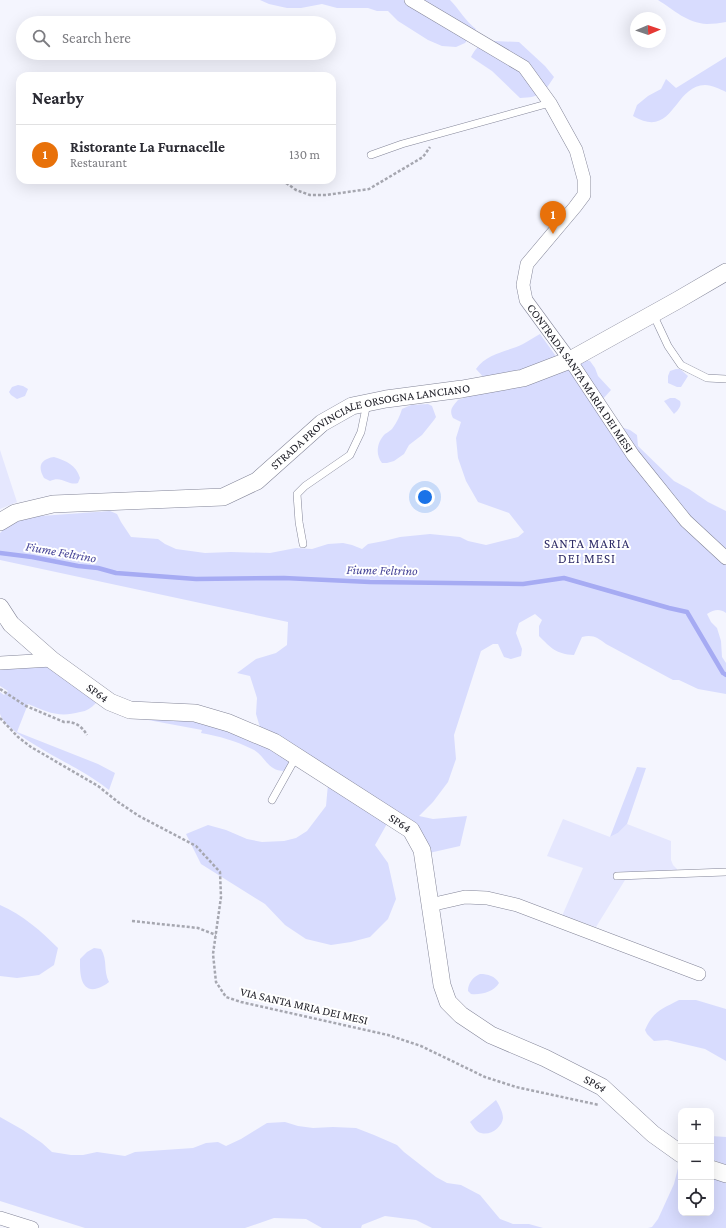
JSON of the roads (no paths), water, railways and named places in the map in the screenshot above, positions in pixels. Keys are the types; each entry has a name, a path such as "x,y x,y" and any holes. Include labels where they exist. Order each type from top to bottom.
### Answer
{"street":[{"name":"CONTRADA SANTA MARIA DEI MESI","path":"411,0 524,67 550,103 576,150 584,179 584,195 527,264 523,286 526,300 570,360 633,455 686,521 725,557"},
{"name":"STRADA PROVINCIALE ORSOGNA LANCIANO","path":"0,522 15,513 52,504 222,497 257,481 322,423 352,406 386,399 462,389 523,378 570,360 726,272"},
{"name":"SP64","path":"0,607 11,624 52,660 110,702 130,710 195,713 229,723 274,742 411,830 422,850 442,985 448,1002 461,1015 491,1035 545,1058 602,1087 653,1134 678,1152"},
{"path":"0,663 52,660"},
{"path":"430,905 465,897 487,898 517,905 699,974"},
{"path":"714,1170 726,1174"},
{"path":"0,1218 32,1228"}],"lane":[{"path":"371,155 402,144 550,103"},
{"path":"653,314 668,346 681,365 707,378 726,379"},
{"path":"303,544 299,522 297,494 305,486 350,455 361,432 367,403"},
{"path":"272,800 296,756"},
{"path":"617,876 726,872"}],"waterway":[{"name":"Fiume Feltrino","path":"0,553 98,568 116,573 196,579 284,578 370,582 523,584 564,578 687,612 723,673 726,675"}],"place":[{"name":"Ristorante La Furnacelle","path":"553,234"}],"district":[{"name":"SANTA MARIA DEI MESI","path":"587,550"}]}
